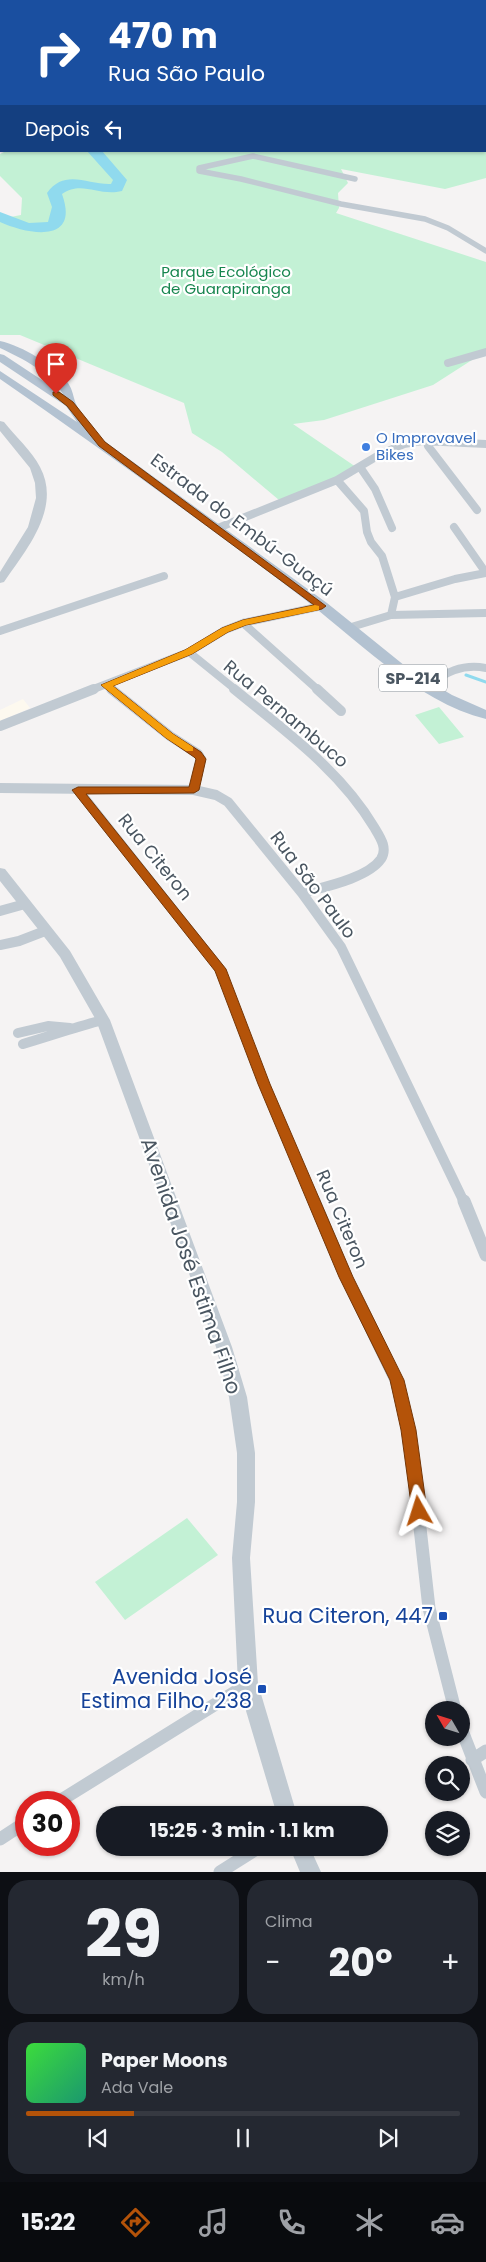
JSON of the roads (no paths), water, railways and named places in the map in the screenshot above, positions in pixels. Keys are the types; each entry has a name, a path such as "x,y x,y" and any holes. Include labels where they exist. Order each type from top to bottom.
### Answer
{"main road":[{"path":"0,344 32,361 59,379 69,392 71,397 70,404"},
{"name":"Estrada do Embú-Guaçú","path":"1,359 70,404 102,444"},
{"name":"Estrada do Embú-Guaçú","path":"0,374 102,444 218,528 322,606 405,673 426,686 486,716"}],"street":[{"path":"355,179 253,156 198,168 199,171 241,179 341,204 425,219 448,228 486,251"},
{"path":"448,363 486,352"},
{"path":"0,424 35,467 39,475 42,505 33,528 0,580"},
{"path":"0,439 12,440"},
{"path":"426,444 477,510"},
{"path":"218,528 337,480 392,449 426,444 486,444"},
{"path":"360,467 375,489 392,528"},
{"path":"337,480 364,511 367,532 371,542 382,556 395,597 391,615"},
{"path":"395,597 455,579 486,573 454,527"},
{"path":"0,631 164,576"},
{"path":"0,726 189,652 225,630 243,623 322,606"},
{"path":"348,628 391,615 486,613"},
{"path":"243,623 341,711"},
{"name":"Rua Pernambuco","path":"189,652 318,758 339,779 356,801 372,822 384,844 382,858 369,870 346,880 302,894"},
{"path":"426,686 442,676 467,665 486,668"},
{"path":"106,685 170,736 198,754 201,759 194,790"},
{"name":"Rua São Paulo","path":"0,788 194,790 216,795 228,802 302,894 341,947 417,1108 456,1183 486,1255"},
{"name":"Rua Citeron","path":"78,790 220,969 264,1084 346,1277 396,1380 409,1430 429,1608 453,1701"},
{"name":"Avenida José Estima Filho","path":"0,872 65,954 78,973 103,1020 224,1347 238,1397 246,1453 246,1502 241,1558 248,1684 284,1806"},
{"path":"0,911 25,904"},
{"path":"0,945 45,931"},
{"path":"23,1044 58,1034 70,1028 103,1020"},
{"path":"18,1033 48,1026 70,1028"},
{"path":"76,1791 248,1684"},
{"path":"467,1746 486,1792"},
{"path":"472,1760 486,1751"},
{"path":"0,1839 15,1829"},
{"path":"220,1872 245,1856"},
{"path":"304,1856 311,1872"}],"waterway":[{"path":"0,216 27,227 47,227 55,225 59,207 54,193 63,186 79,183 100,188 117,188 120,180 107,163 95,152"},
{"path":"466,675 486,682"}],"place":[{"name":"O Improvavel Bikes","path":"366,447"},
{"name":"Rua Citeron, 447","path":"443,1616"},
{"name":"Avenida José Estima Filho, 238","path":"262,1689"}],"park label":[{"name":"Parque Ecológico de Guarapiranga","path":"226,280"}]}
